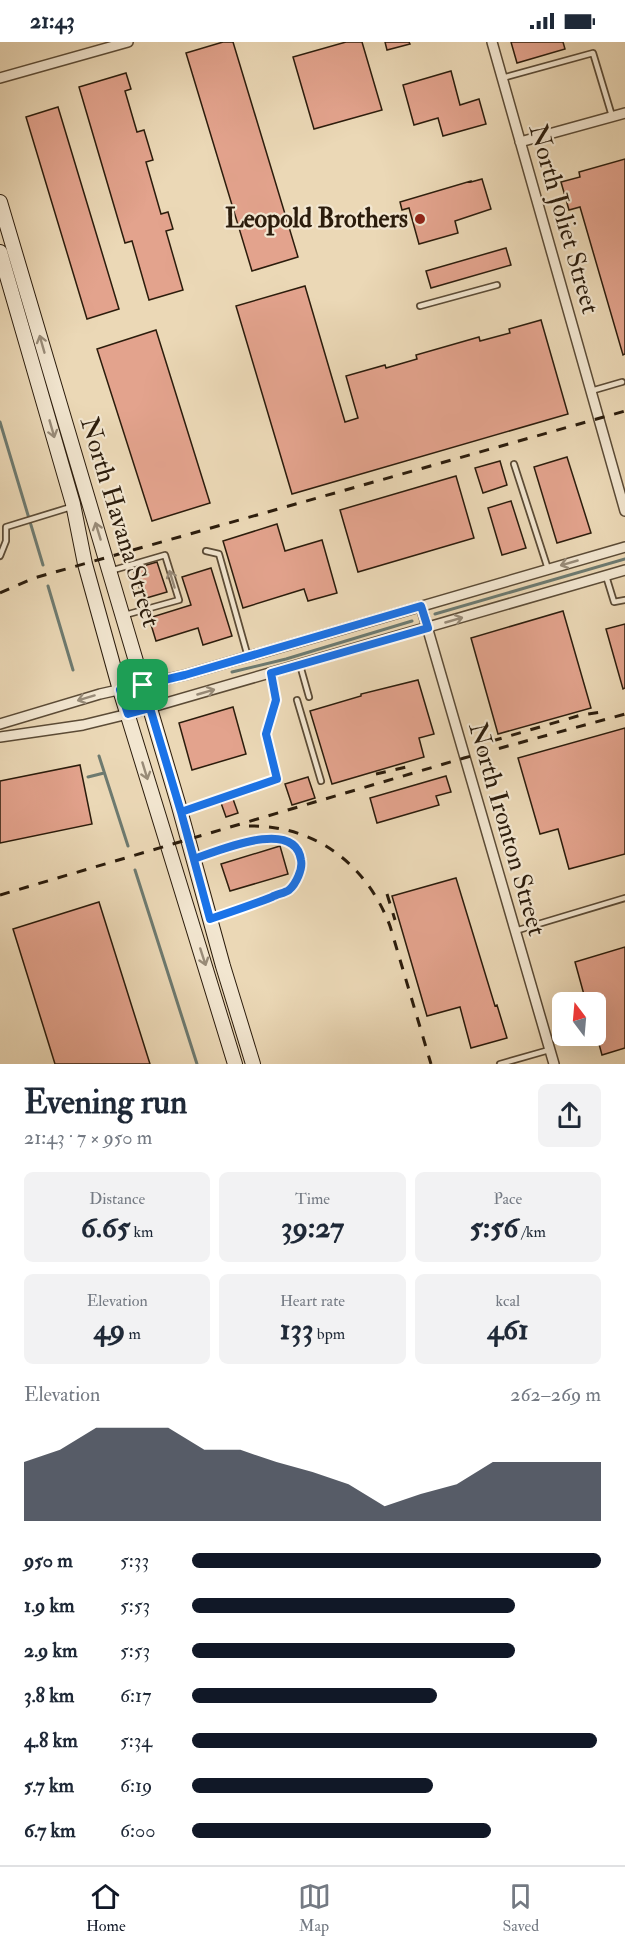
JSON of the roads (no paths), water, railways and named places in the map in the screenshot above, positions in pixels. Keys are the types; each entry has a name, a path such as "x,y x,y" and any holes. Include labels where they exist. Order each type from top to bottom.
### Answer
{"main road":[{"name":"North Havana Street","path":"0,202 181,812 253,1064"},
{"name":"North Havana Street","path":"0,252 73,506 120,690 235,1064"}],"street":[{"path":"0,78 128,42"},
{"name":"North Joliet Street","path":"492,42 625,510"},
{"path":"520,142 625,112"},
{"path":"0,724 248,657 625,547"},
{"path":"0,736 83,725 128,714 625,570"},
{"name":"North Ironton Street","path":"421,606 554,1064"}],"lane":[{"path":"502,78 593,53 612,116"},
{"path":"420,306 497,285"},
{"path":"591,391 622,382"},
{"path":"514,464 548,569"},
{"path":"6,527 73,506"},
{"path":"0,520 6,527 6,541 0,555"},
{"path":"206,550 219,554 248,657"},
{"path":"110,571 165,555 178,600 123,616"},
{"path":"606,576 614,602 625,600"},
{"path":"300,665 309,697"},
{"path":"181,812 277,779 266,734 276,700 271,673"},
{"path":"297,700 321,781"},
{"path":"194,859 230,846 265,838 283,839 295,848 301,860 299,875 290,889 210,919"},
{"path":"515,931 625,898"},
{"path":"500,1064 550,1050"},
{"path":"523,1057 525,1064"}],"waterway":[{"path":"0,422 43,565"},
{"path":"435,614 625,559"},
{"path":"48,586 73,670"},
{"path":"232,672 286,659 412,621"},
{"path":"99,756 128,846"},
{"path":"88,777 104,773"},
{"path":"135,870 197,1064"}],"railway":[{"path":"0,593 34,578 625,411"},
{"path":"492,741 581,715 608,711"},
{"path":"0,895 464,758 625,714"},
{"path":"376,774 411,766"},
{"path":"249,826 296,833 317,841 353,867 368,884 390,926 431,1064"},
{"path":"387,894 395,920"}],"place":[{"name":"Leopold Brothers","path":"420,219"}]}
